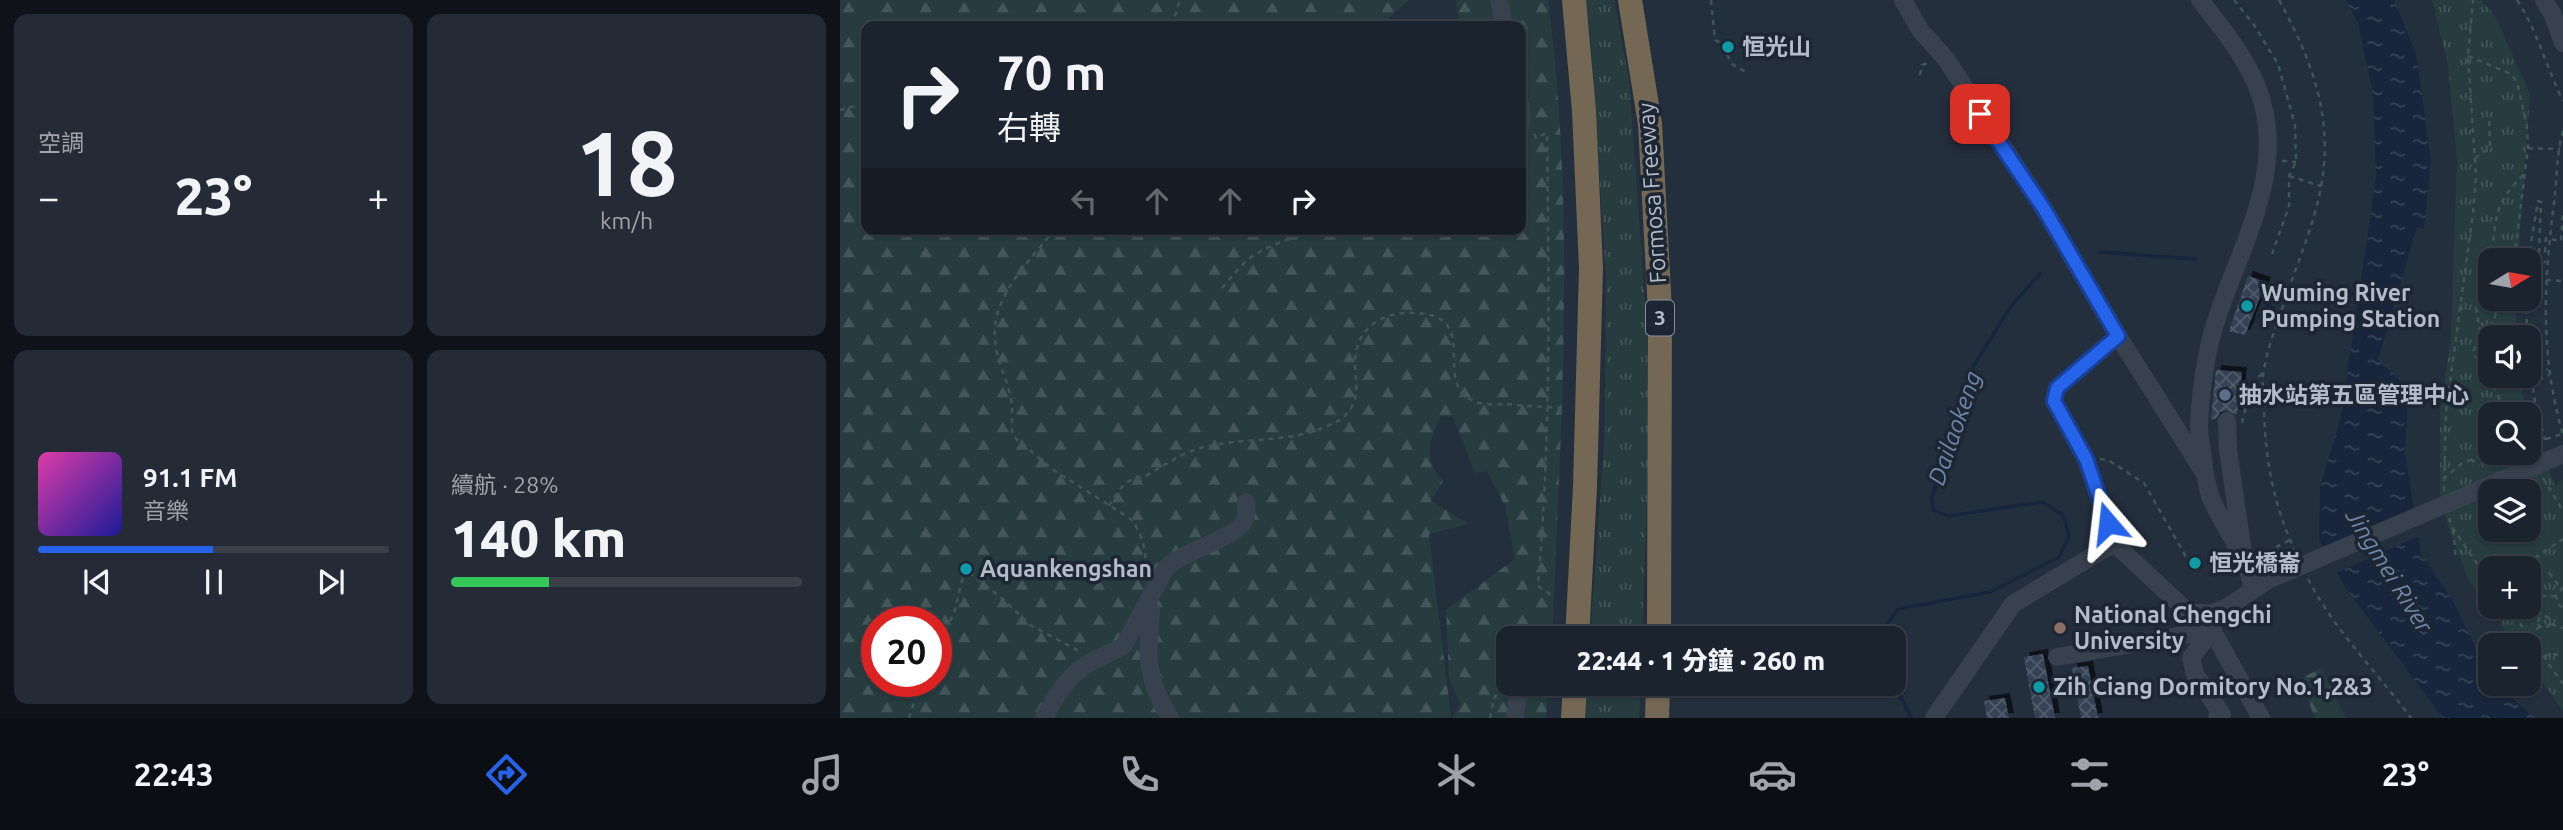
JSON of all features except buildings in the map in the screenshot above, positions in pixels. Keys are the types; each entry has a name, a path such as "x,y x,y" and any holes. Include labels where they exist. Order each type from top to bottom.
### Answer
{"highway":[{"path":"1574,0 1584,111 1591,268 1585,487 1578,626"},
{"name":"Formosa Freeway","path":"1630,0 1650,124 1660,311 1658,626"},
{"path":"1573,718 1574,696"},
{"path":"1657,718 1658,696"}],"street":[{"path":"1499,0 1503,21"},
{"path":"1903,0 1920,30 1946,59 2044,209 2118,336 2205,474"},
{"path":"2200,0 2236,45 2257,86 2266,124 2268,160 2259,202 2207,355 2199,425 2210,495 2249,558"},
{"path":"2544,0 2553,15 2563,43"},
{"path":"2118,336 2057,388 2054,401 2086,459 2113,543 2189,613 2212,622 2260,718"},
{"path":"2227,421 2228,449 2244,548 2249,558 2252,589"},
{"path":"2221,717 2195,674 2191,658 2212,622 2226,607 2252,589 2563,454"},
{"path":"1044,718 1062,686 1093,661 1124,645 1167,568 1197,548 1227,537 1239,527 1246,518 1246,502"},
{"path":"1934,718 2012,604 2113,543"},
{"path":"1146,607 1151,611 1147,659 1149,671 1170,718"},
{"path":"2057,657 2212,622"},
{"path":"1515,718 1517,696"}],"path":[{"path":"1174,21 1180,0"},
{"path":"1711,0 1715,40 1721,43 1732,64 1746,72"},
{"path":"2263,372 2321,186 2325,148 2323,119 2314,73 2299,36 2279,0"},
{"path":"2473,0 2468,56 2475,158 2473,213 2446,411 2443,479 2478,456"},
{"path":"2516,0 2540,42 2553,82 2563,101"},
{"path":"2468,56 2511,74 2517,82 2527,127 2528,148 2516,248"},
{"path":"840,110 861,104"},
{"path":"2475,158 2490,148 2489,117"},
{"path":"1528,129 1535,138 1547,133 1550,339 1538,586 1551,595"},
{"path":"2541,441 2563,434 2549,375 2544,329 2549,238 2563,133"},
{"path":"2528,148 2560,149"},
{"path":"2493,248 2499,205 2507,190 2525,173"},
{"path":"2289,176 2321,186"},
{"path":"2530,248 2538,201 2541,202 2539,248"},
{"path":"2549,238 2561,241 2563,212"},
{"path":"1050,235 1000,304 996,323 998,354 1012,400 1011,430 1021,445 1052,469 1131,519 1141,531 1146,553 1146,607"},
{"path":"1222,288 1254,255 1307,235"},
{"path":"2541,252 2544,252 2546,238 2549,238"},
{"path":"2541,262 2547,263"},
{"path":"2546,280 2563,281"},
{"path":"2478,303 2476,308 2479,325"},
{"path":"1109,506 1117,492 1129,481 1150,474 1181,453 1208,446 1307,434 1345,417 1354,403 1355,360 1359,341 1374,321 1398,313 1437,316 1448,324 1454,337 1452,370 1458,386 1467,396 1480,403 1564,408"},
{"path":"2478,338 2473,353 2478,360"},
{"path":"2541,372 2548,369"},
{"path":"2541,378 2549,375"},
{"path":"2533,388 2535,402"},
{"path":"2541,425 2545,440"},
{"path":"2471,458 2479,466"},
{"path":"2086,459 2108,460 2144,483 2189,562"},
{"path":"2544,480 2563,511"},
{"path":"2456,559 2452,527 2478,565"},
{"path":"2537,556 2563,538"},
{"path":"2249,558 2290,540"},
{"path":"952,617 965,569 1030,625 1075,648 1093,661"},
{"path":"2549,573 2562,587 2556,596 2557,604 2563,608"},
{"path":"2541,596 2556,596"},
{"path":"2541,616 2549,617 2551,624"},
{"path":"2539,619 2540,627"},
{"path":"2540,627 2546,628 2551,624"},
{"path":"2551,624 2563,628"},
{"path":"2533,633 2540,627"},
{"path":"2541,653 2563,684"},
{"path":"2544,657 2549,654 2563,655"},
{"path":"1490,718 1496,696"},
{"path":"909,718 915,697"}],"green space":[{"path":"840,0 1409,0 1385,21 861,21 861,235 1526,235 1526,21 1459,21 1456,0 1548,0 1557,80 1564,239 1562,399 1553,626 1496,626 1496,696 1548,696 1546,718 1452,718 1460,704 1449,678 1446,610 1515,559 1505,506 1487,471 1475,473 1453,417 1441,416 1431,441 1432,465 1443,481 1431,501 1469,524 1429,534 1451,718 840,718"},
{"path":"1585,0 1614,0 1629,80 1647,331 1649,438 1642,626 1591,626 1605,432 1606,276 1590,27"},
{"path":"2432,0 2481,0 2495,16 2530,94 2519,248 2478,248 2478,312 2516,312 2516,325 2478,325 2478,388 2521,388 2524,402 2478,402 2478,465 2541,465 2541,449 2555,486 2563,479 2563,711 2541,680 2541,633 2507,633 2497,619 2541,619 2541,556 2478,556 2478,592 2468,578 2449,529 2440,496 2440,412 2451,337 2457,159 2448,65"},
{"path":"2480,542 2515,542 2511,556 2483,556"},
{"path":"2321,668 2346,718 2315,718 2300,679"},
{"path":"1585,696 1640,696 1639,718 1583,718"}],"water":[{"name":"Jingmei River","path":"2346,0 2394,0 2416,54 2431,160 2424,229 2417,227 2378,360 2409,389 2405,452 2421,554 2452,599 2478,654 2478,696 2510,696 2535,718 2443,718 2345,587 2319,539 2320,488 2341,416 2376,177 2373,94 2358,23"}],"pier":[{"path":"2418,511 2421,535 2334,574 2323,553"}],"waterway":[{"name":"Dailaokeng","path":"2099,252 2195,259"},
{"name":"Dailaokeng","path":"1886,626 1898,609 1990,592 2059,557 2069,536 2063,515 2042,502 1948,516 1933,510 1932,497 1973,367 2011,306 2040,274"},
{"name":"Dailaokeng","path":"2334,298 2363,291"},
{"name":"Dailaokeng","path":"2251,324 2268,306 2274,308"},
{"name":"Dailaokeng","path":"1901,696 1911,718"}],"place":[{"name":"恒光山","path":"1728,47"},
{"name":"Wuming River Pumping Station","path":"2247,306"},
{"name":"抽水站第五區管理中心","path":"2225,395"},
{"name":"恒光橋崙","path":"2195,563"},
{"name":"Aquankengshan","path":"966,569"},
{"name":"National Chengchi University","path":"2060,628"},
{"name":"Zih Ciang Dormitory No.1,2&3","path":"2039,687"}],"route":[{"path":"1980,114 2044,209 2118,336 2057,388 2054,401 2086,459 2108,523"}]}
